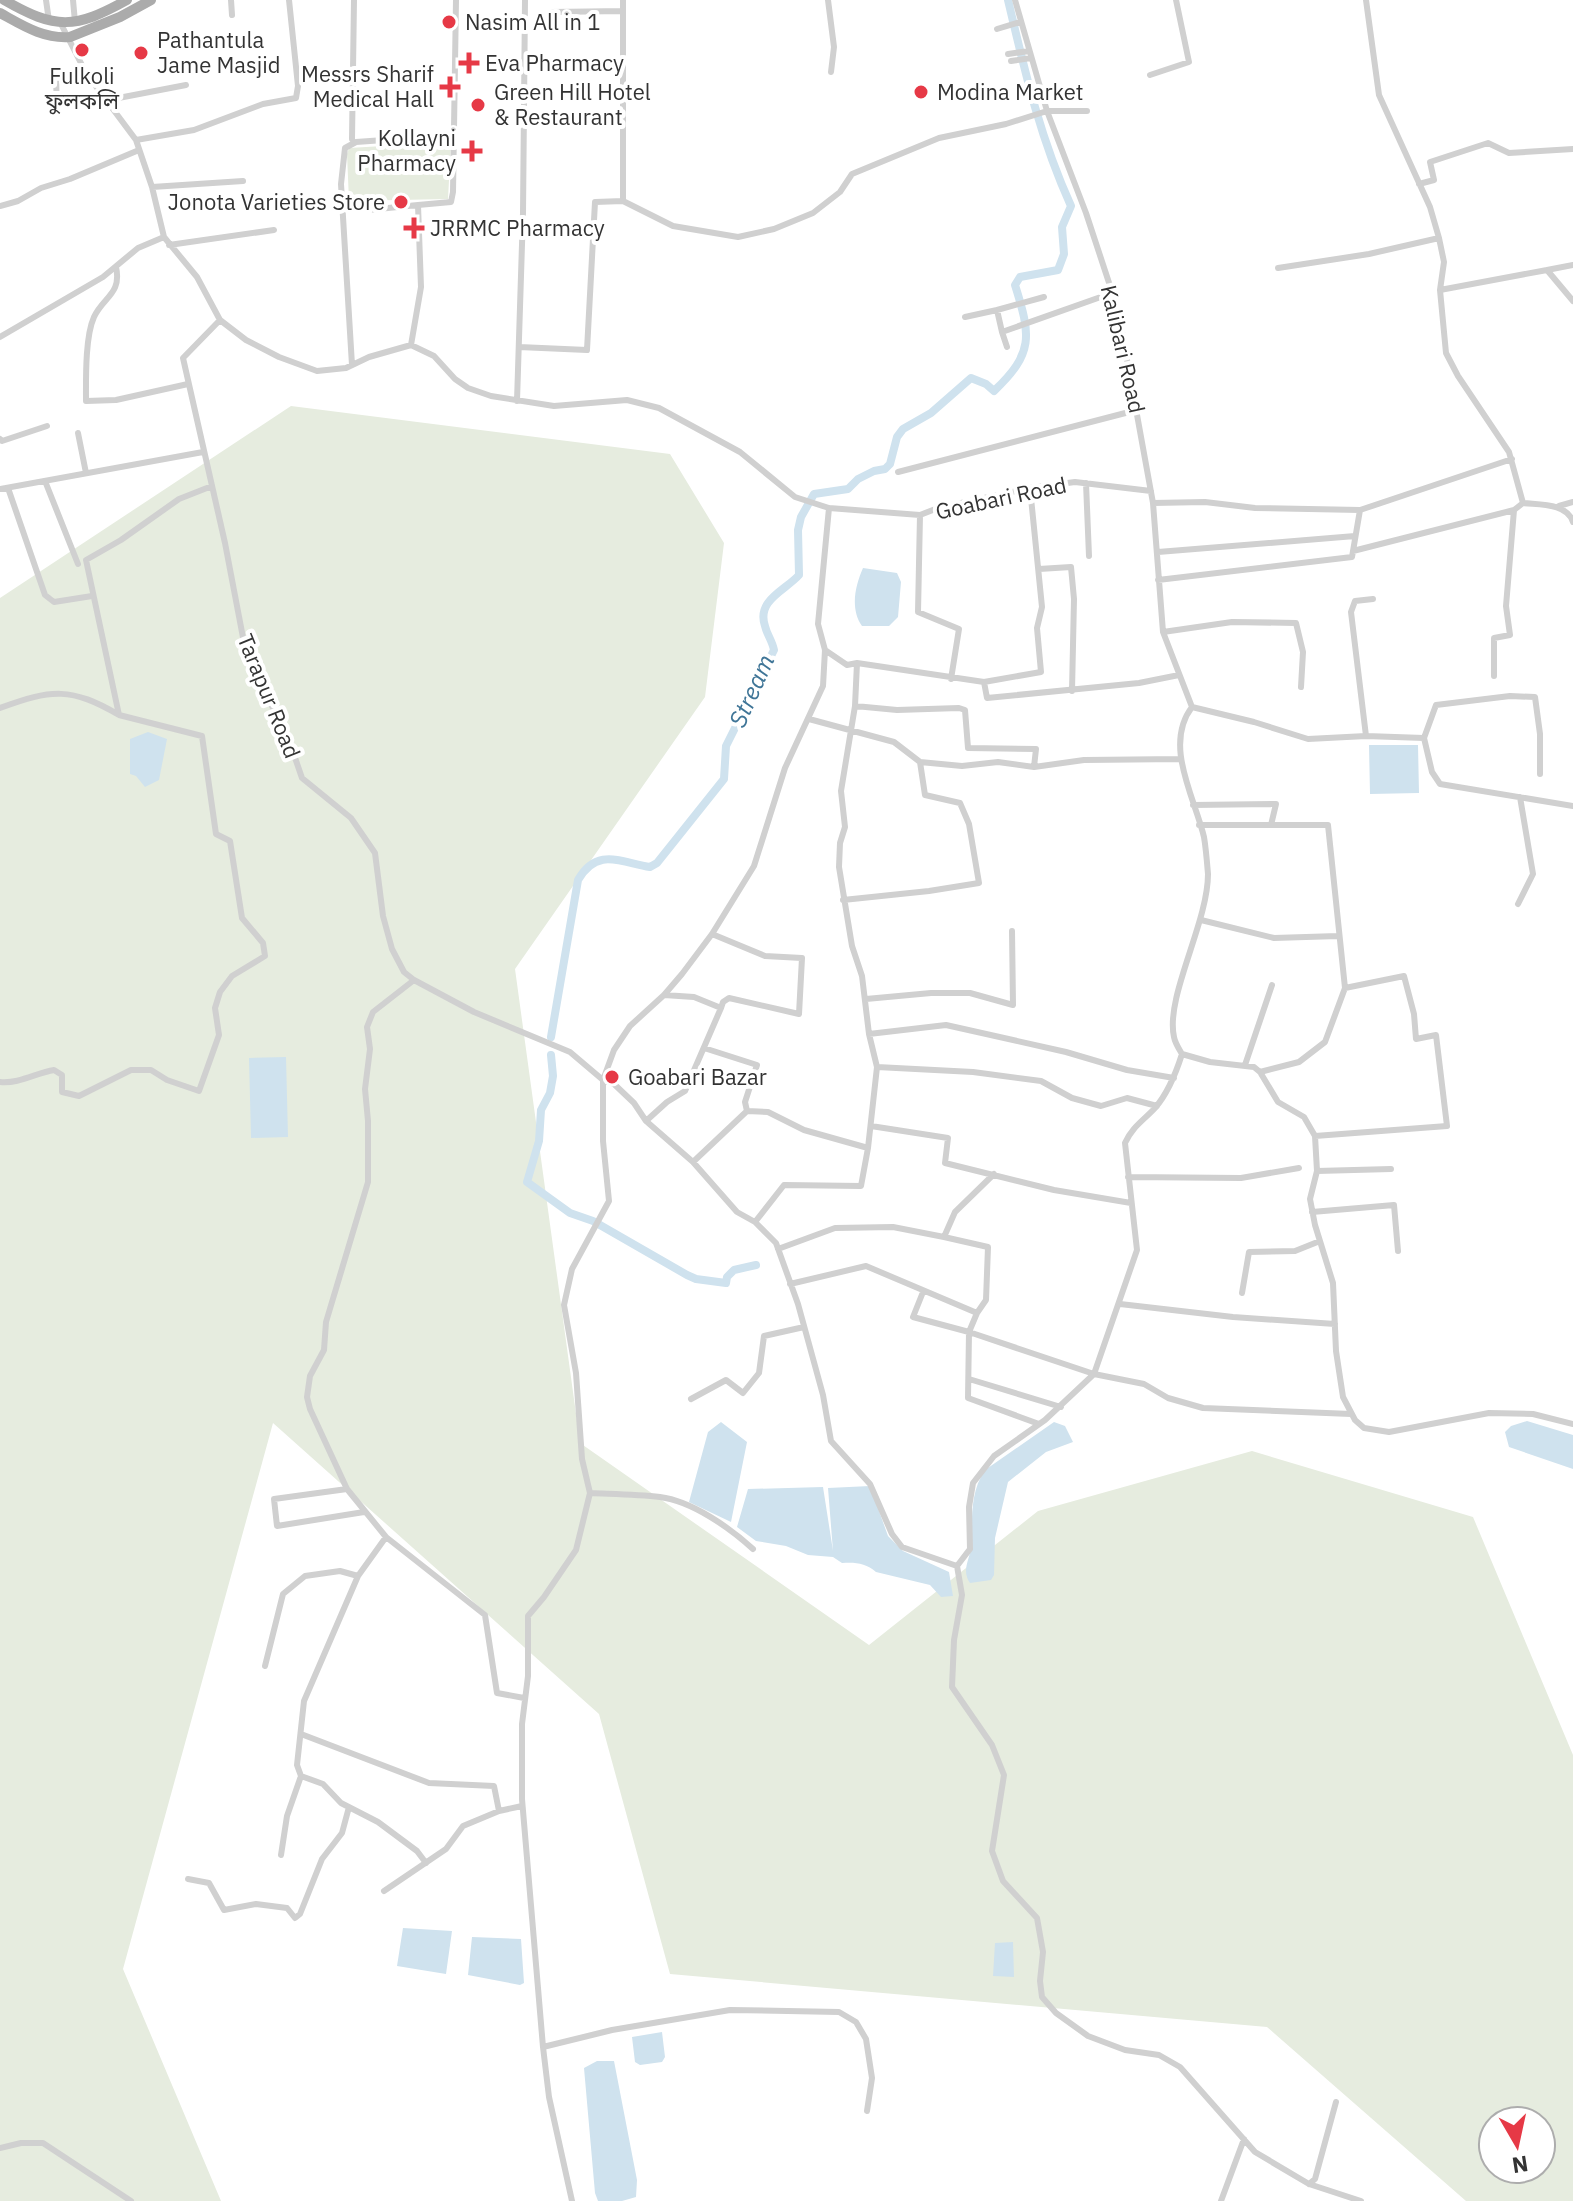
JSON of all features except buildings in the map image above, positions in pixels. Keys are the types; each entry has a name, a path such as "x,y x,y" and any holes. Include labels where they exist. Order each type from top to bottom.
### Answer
{"main road":[{"path":"4,0 61,24 98,16 127,0"},
{"path":"0,13 49,36 70,37 120,17 151,0"}],"street":[{"path":"46,0 49,21"},
{"path":"73,0 75,22"},
{"path":"231,0 232,15"},
{"path":"136,140 194,130 263,104 296,98 299,93 289,0"},
{"path":"352,139 354,0"},
{"path":"368,210 451,202 456,0"},
{"path":"61,24 86,73 136,140 164,237 197,277 220,320 246,340 305,368 327,371 411,345 434,356 468,388 517,401 525,0"},
{"path":"623,0 623,201"},
{"path":"828,0 834,47 831,72"},
{"name":"Kalibari Road","path":"1015,0 1046,111 1086,213 1118,310 1153,503 1163,632 1192,707"},
{"path":"1150,75 1189,63 1176,0"},
{"path":"1366,0 1379,95 1430,207 1439,238 1444,262 1440,290 1446,353 1512,459 1523,503"},
{"path":"552,12 623,11"},
{"path":"997,29 1020,22"},
{"path":"1010,58 1030,54"},
{"path":"57,112 56,76 86,73"},
{"path":"108,100 186,85"},
{"path":"519,347 587,350 595,202 623,201 673,226 738,237 774,229 813,213 840,192 852,174 939,138 1006,124 1046,111 1087,111"},
{"path":"352,365 341,184 345,148 356,142 454,135"},
{"path":"1419,184 1434,180 1430,162 1488,143 1509,153 1573,149"},
{"path":"0,206 139,150"},
{"path":"152,187 243,181"},
{"path":"411,345 421,287 418,205"},
{"path":"169,245 274,230"},
{"path":"0,337 103,277 138,248 164,237"},
{"path":"1278,268 1369,254 1439,238"},
{"path":"1440,290 1573,265"},
{"path":"116,267 118,283 108,301 95,314 91,328 86,401 116,400 188,384"},
{"path":"1547,270 1573,301"},
{"path":"1002,332 1112,293"},
{"path":"965,317 1044,297"},
{"path":"997,310 1007,347"},
{"name":"Tarapur Road","path":"220,320 183,358 245,648 292,749 302,778 351,818 375,853 383,916 392,949 404,972 474,1012 570,1052 603,1080 614,1084 634,1103 646,1121 693,1162 737,1212 770,1234 778,1249"},
{"name":"Goabari Road","path":"517,401 554,406 627,400 659,408 740,452 795,497 829,508 920,515 938,508 1030,488 1086,483 1151,491"},
{"path":"898,472 1137,410"},
{"path":"0,439 2,441 47,426"},
{"path":"78,433 86,473"},
{"path":"92,596 54,602 45,595 4,489 203,452"},
{"path":"1153,503 1194,501 1255,508 1360,510 1512,459"},
{"path":"45,481 78,564"},
{"path":"1086,483 1089,556"},
{"path":"119,715 86,560 121,540 179,499 212,486"},
{"path":"825,650 847,665 857,663 951,679 984,682 1041,672 1037,628 1042,607 1030,488"},
{"path":"1556,507 1573,502"},
{"path":"1353,551 1514,510 1523,503 1556,507 1571,515 1573,522"},
{"path":"572,2201 549,2097 522,1806 528,1616 576,1550 590,1493 582,1459 576,1373 564,1305 572,1269 609,1201 603,1141 603,1080 614,1050 630,1026 664,995 712,934 754,866 785,768 823,686 825,650 818,624 829,508"},
{"path":"1158,580 1352,557 1360,510"},
{"path":"1494,676 1494,638 1510,635 1506,606 1514,510"},
{"path":"920,515 918,612 959,629 951,679"},
{"path":"1158,552 1355,536"},
{"path":"1039,569 1071,567 1074,599 1072,691"},
{"path":"1366,736 1351,612 1355,601 1373,599"},
{"path":"1163,632 1232,622 1296,623 1303,652 1301,687"},
{"path":"755,1222 784,1185 861,1186 868,1148 877,1067 839,867 840,843 845,827 841,791 855,706 857,663"},
{"path":"984,682 987,698 1139,683 1179,675"},
{"path":"0,708 37,697 73,693 119,715 202,736 216,834 230,841 242,918 263,943 265,956 232,976 220,992 215,1008 219,1035 199,1091 167,1080 151,1070 131,1070 79,1096 62,1092 62,1075 54,1070 12,1083 0,1082"},
{"path":"1540,774 1540,734 1535,697 1510,696 1436,705 1424,738 1432,772 1440,784 1573,806"},
{"path":"855,706 897,710 965,710 968,748 1036,749 1034,767"},
{"path":"1361,2201 1309,2184 1255,2152 1180,2067 1159,2055 1125,2050 1088,2036 1056,2013 1042,1997 1043,1952 1037,1918 1003,1881 992,1851 1004,1775 992,1745 952,1687 954,1640 962,1595 957,1566 970,1549 969,1507 973,1483 994,1456 1061,1407 1094,1374 1137,1250 1125,1143 1130,1130 1157,1106 1174,1078 1182,1054 1174,1038 1173,1020 1201,920 1208,878 1203,835 1181,759 1186,715 1192,707 1308,739 1366,736 1424,738"},
{"path":"809,719 894,742 920,762 962,766 998,762 1034,767 1096,759 1181,759"},
{"path":"843,900 979,883 969,824 960,803 925,795 920,762"},
{"path":"1518,904 1533,874 1520,797"},
{"path":"1193,805 1276,804 1271,825"},
{"path":"1199,825 1328,825 1345,988 1325,1042 1299,1062 1260,1072"},
{"path":"1201,920 1274,938 1338,936"},
{"path":"866,999 970,993 1013,1005 1012,931"},
{"path":"646,1121 685,1091 723,1002 729,998 799,1014 802,958 765,956 712,934"},
{"path":"1315,1136 1447,1126 1436,1035 1416,1039 1414,1014 1404,976 1345,988"},
{"path":"414,980 373,1012 367,1027 370,1049 365,1089 368,1182 326,1322 324,1350 310,1376 310,1409 347,1489 364,1512 386,1537 485,1615 497,1693 524,1698"},
{"path":"1245,1065 1272,985"},
{"path":"664,995 694,997 721,1008"},
{"path":"869,1034 946,1025 1066,1052 1127,1070 1174,1078"},
{"path":"704,1048 757,1065 745,1102 747,1111"},
{"path":"1182,1054 1210,1062 1254,1067 1278,1102 1304,1117 1315,1136 1317,1171 1310,1199 1312,1212 1333,1283 1342,1388 1351,1414 1364,1428 1389,1432 1489,1413 1533,1414 1573,1424"},
{"path":"877,1067 973,1072 1041,1081 1072,1098 1101,1106 1127,1098 1157,1106"},
{"path":"693,1162 747,1111 768,1112 804,1130 868,1148"},
{"path":"871,1126 948,1138 945,1163 1054,1190 1131,1203"},
{"path":"1128,1177 1241,1178 1299,1168"},
{"path":"1317,1171 1391,1169"},
{"path":"944,1237 955,1212 994,1174"},
{"path":"1312,1212 1394,1205 1398,1251"},
{"path":"957,1566 902,1547 892,1534 870,1484 831,1441 823,1395 778,1249 835,1228 893,1227 988,1247 986,1300 969,1332 968,1398 1039,1424"},
{"path":"1242,1293 1249,1252 1295,1251 1320,1241"},
{"path":"790,1284 866,1266 977,1313"},
{"path":"923,1292 913,1317 969,1332 1094,1374 1144,1384 1168,1398 1203,1408 1351,1414"},
{"path":"1120,1304 1233,1317 1335,1324"},
{"path":"691,1399 726,1380 743,1393 759,1373 764,1336 804,1327"},
{"path":"969,1379 1061,1407"},
{"path":"347,1489 274,1499 277,1526 364,1512"},
{"path":"590,1493 663,1497 681,1503 733,1530 753,1549"},
{"path":"281,1855 287,1816 301,1776 297,1765 304,1701 358,1576 386,1537"},
{"path":"265,1666 283,1594 305,1576 340,1571 358,1576"},
{"path":"301,1734 429,1783 494,1786 499,1811"},
{"path":"301,1776 323,1784 341,1803 378,1822 417,1851 426,1863"},
{"path":"384,1891 446,1849 463,1826 499,1811 522,1806"},
{"path":"188,1879 209,1883 224,1910 256,1904 287,1908 295,1918 300,1914 322,1859 342,1833 349,1807"},
{"path":"543,2047 612,2030 730,2010 839,2012 856,2022 866,2039 872,2078 867,2111"},
{"path":"1309,2184 1315,2179 1336,2102"},
{"path":"1221,2201 1244,2139"},
{"path":"0,2148 21,2143 43,2143 131,2201"}],"shaded area":[{"path":"451,142 448,199 349,201 349,148"},
{"path":"291,406 670,454 724,543 705,697 515,969 580,1443 869,1645 1038,1511 1252,1451 1473,1517 1573,1755 1573,2201 1466,2201 1267,2027 670,1974 599,1714 273,1423 123,1969 221,2201 0,2201 0,598"}],"water":[{"path":"863,568 897,573 901,582 898,617 889,626 862,626 858,619 855,597"},
{"path":"148,732 167,739 159,780 145,787 136,776 130,774 130,739"},
{"path":"1369,745 1418,745 1419,793 1370,794"},
{"path":"286,1057 288,1137 251,1138 249,1058"},
{"path":"1527,1421 1573,1435 1573,1469 1509,1447 1505,1432 1511,1426"},
{"path":"721,1422 747,1442 731,1522 689,1502 708,1432"},
{"path":"1054,1422 1065,1426 1073,1442 1046,1452 1008,1482 995,1538 994,1575 991,1580 970,1583 966,1569 971,1546 974,1497 980,1479 985,1470"},
{"path":"870,1486 888,1536 903,1551 949,1572 953,1596 941,1597 930,1585 876,1572 860,1564 842,1563 833,1557 808,1555 786,1546 756,1541 737,1527 748,1489 823,1487 833,1551 828,1488"},
{"path":"403,1928 452,1931 446,1974 397,1966"},
{"path":"472,1937 521,1939 524,1983 520,1985 468,1975"},
{"path":"1013,1942 1014,1977 993,1976 995,1943"},
{"path":"662,2032 665,2057 662,2062 640,2065 635,2062 632,2037"},
{"path":"597,2061 614,2061 637,2180 636,2197 622,2201 598,2201 595,2193 584,2068"}],"waterway":[{"name":"Stream","path":"551,1037 578,880 593,863 601,860 619,860 650,867 657,863 724,779 726,746 774,650 763,617 765,609 768,602 799,575 798,530 801,517 814,494 848,489 858,479 885,469 890,464 897,437 903,429 931,413 971,378 994,391 1007,378 1022,354 1026,331 1015,285 1020,277 1058,270 1064,254 1062,227 1071,206 1042,130 1008,0"},
{"path":"551,1055 553,1076 550,1093 541,1110 539,1141 527,1182 570,1213 593,1221 696,1279 726,1283 734,1270 756,1265"}],"place":[{"name":"Nasim All in 1","path":"449,22"},
{"name":"Fulkoli ফুলকলি","path":"82,50"},
{"name":"Pathantula Jame Masjid","path":"141,53"},
{"name":"Eva Pharmacy","path":"469,63"},
{"name":"Messrs Sharif Medical Hall","path":"450,87"},
{"name":"Modina Market","path":"921,92"},
{"name":"Green Hill Hotel & Restaurant","path":"478,105"},
{"name":"Kollayni Pharmacy","path":"472,151"},
{"name":"Jonota Varieties Store","path":"401,202"},
{"name":"JRRMC Pharmacy","path":"414,228"},
{"name":"Goabari Bazar","path":"612,1077"}]}
